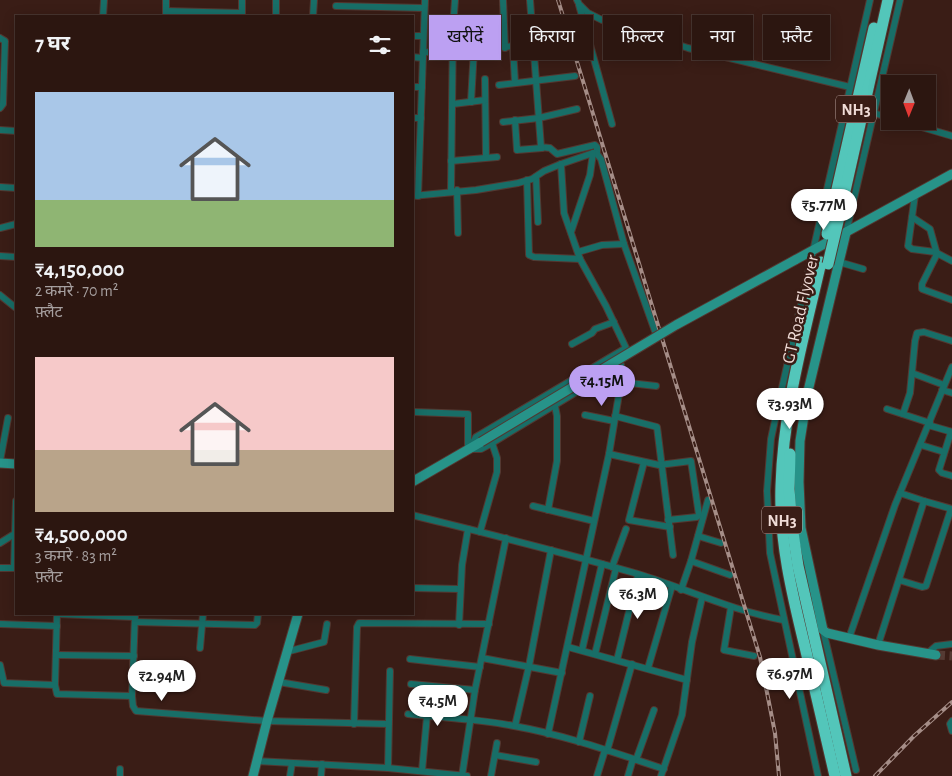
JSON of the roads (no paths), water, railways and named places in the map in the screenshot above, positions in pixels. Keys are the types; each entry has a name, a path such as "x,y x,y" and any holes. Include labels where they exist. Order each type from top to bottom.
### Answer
{"highway":[{"name":"GT Road Flyover","path":"851,773 798,566 789,489 790,450 796,399 829,263 836,212 880,0"},
{"name":"GT Road Flyover","path":"836,212 888,0"},
{"name":"GT Road Flyover","path":"829,263 790,397 783,448 781,488 782,527 787,567 835,776"}],"street":[{"path":"103,15 104,0"},
{"path":"166,0 166,14 242,14 242,0"},
{"path":"276,0 276,15"},
{"path":"313,15 314,0"},
{"path":"425,0 421,118 415,196 476,190 528,180 561,164 595,154"},
{"path":"453,15 455,0"},
{"path":"503,0 505,48"},
{"path":"530,0 531,15"},
{"path":"818,776 783,620 770,552 767,490 774,422 870,0"},
{"path":"851,773 823,630 800,528 800,441 829,263 846,233 900,0"},
{"path":"578,2 588,13 602,20 688,48 850,87"},
{"path":"578,2 612,124"},
{"path":"336,6 424,8"},
{"path":"414,36 424,36"},
{"path":"0,38 5,41 3,104 0,108"},
{"path":"501,48 511,47"},
{"path":"414,56 429,54"},
{"path":"453,60 451,161 458,233"},
{"path":"471,102 473,60"},
{"path":"514,60 515,83"},
{"path":"533,60 542,148"},
{"path":"499,85 575,76"},
{"path":"485,79 486,157"},
{"path":"414,87 422,87"},
{"path":"453,104 485,100"},
{"path":"503,122 539,118 577,109"},
{"path":"874,113 881,115"},
{"path":"414,118 421,118"},
{"path":"515,120 517,150 550,148 557,154 597,147 571,232"},
{"path":"0,130 15,131"},
{"path":"932,130 952,136"},
{"path":"595,154 601,159 624,244 655,331"},
{"path":"451,161 497,157"},
{"path":"468,450 476,437 626,348 579,255 564,213 561,164"},
{"path":"414,481 676,325 952,174"},
{"path":"536,177 538,222"},
{"path":"528,180 529,255 534,257 579,255 602,245 624,244"},
{"path":"0,187 15,188"},
{"path":"916,195 909,248 938,254 952,261"},
{"path":"912,217 930,229 938,254 922,284 922,289 952,300"},
{"path":"0,228 15,224"},
{"path":"0,256 15,257"},
{"path":"829,263 863,270"},
{"path":"0,295 15,307"},
{"path":"572,344 592,334 596,329 614,322"},
{"path":"903,414 910,396 917,333 924,332 952,340"},
{"path":"468,450 481,449 492,443 621,365 621,382 609,454 548,734"},
{"path":"849,638 900,493 952,367"},
{"path":"912,373 952,393"},
{"path":"621,382 656,386"},
{"path":"548,510 557,461 557,416 555,406"},
{"path":"887,409 952,432 939,470 952,476"},
{"path":"415,412 468,414 468,450"},
{"path":"585,415 615,418 656,426 673,555"},
{"path":"8,418 0,462 15,464"},
{"path":"480,532 497,472 497,458 492,443"},
{"path":"921,445 944,452"},
{"path":"609,454 662,465 691,461 699,515 669,524 629,520 644,462"},
{"path":"899,580 922,587 926,586 952,509 900,493"},
{"path":"681,590 708,500"},
{"path":"878,644 924,501"},
{"path":"533,506 594,521"},
{"path":"414,516 614,567 702,598 761,616 783,620"},
{"path":"459,625 462,560 468,529"},
{"path":"595,654 614,567 626,529"},
{"path":"0,544 15,534"},
{"path":"698,536 721,543"},
{"path":"256,761 322,764 393,771 422,771 463,776 480,666 506,538"},
{"path":"515,726 529,666 551,550"},
{"path":"691,561 730,575"},
{"path":"582,650 602,564"},
{"path":"0,568 15,568"},
{"path":"617,660 638,575"},
{"path":"648,668 672,586"},
{"path":"414,588 460,589"},
{"path":"408,714 471,719 515,726 579,742 635,760 662,773 681,717 692,642 702,598"},
{"path":"731,607 724,650 754,656"},
{"path":"57,615 56,692 60,694 132,696"},
{"path":"76,615 255,625 258,615"},
{"path":"200,648 203,615"},
{"path":"253,776 298,615"},
{"path":"135,618 132,706 139,711 267,721 388,724"},
{"path":"354,724 358,624 373,622 459,625 489,624"},
{"path":"0,624 57,626"},
{"path":"286,652 324,642 327,624"},
{"path":"823,630 830,634 932,654 936,646 952,644"},
{"path":"568,647 687,680"},
{"path":"56,654 134,656"},
{"path":"482,658 562,673"},
{"path":"410,659 480,666"},
{"path":"597,776 632,664"},
{"path":"0,665 4,682 55,685"},
{"path":"390,671 388,724 393,771"},
{"path":"279,682 326,690"},
{"path":"411,684 476,690"},
{"path":"579,742 590,696"},
{"path":"628,776 654,710"},
{"path":"422,771 427,716"},
{"path":"952,721 950,724 952,731"},
{"path":"491,776 497,743"},
{"path":"495,755 536,762"},
{"path":"290,776 292,763"},
{"path":"321,776 322,764"}],"tunnel":[{"path":"936,655 952,656"}],"railway":[{"path":"558,0 760,657 775,733 779,776"},
{"path":"875,776 914,736 952,702"}]}
